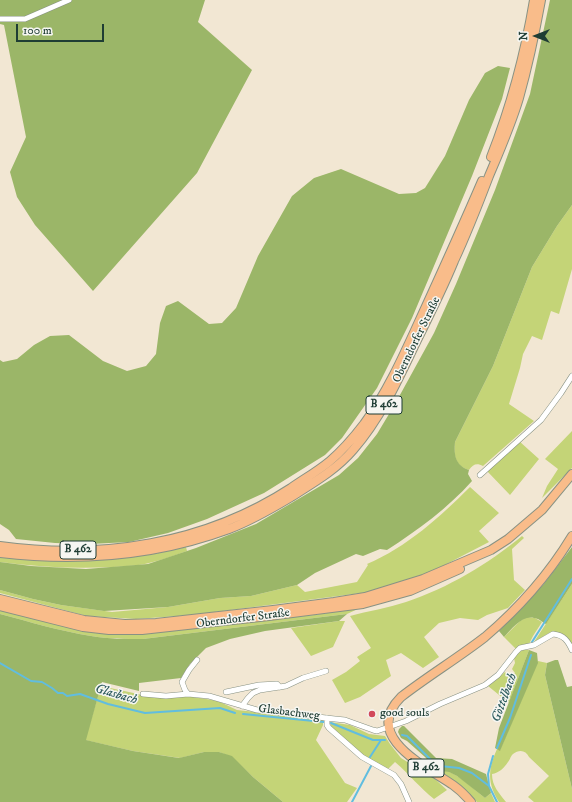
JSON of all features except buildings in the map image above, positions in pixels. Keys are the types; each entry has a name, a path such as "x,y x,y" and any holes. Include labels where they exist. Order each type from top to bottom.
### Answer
{"main road":[{"name":"Oberndorfer Straße","path":"0,546 36,550 120,548 196,533 251,511 278,496 330,461 348,443 365,422 383,394 403,357 440,277 482,179 501,132 518,77 534,0"},
{"name":"Oberndorfer Straße","path":"0,552 37,556 98,556 176,545 229,529 254,517 308,486 336,467 354,450 373,424 389,397 469,228 506,135 518,100 529,58 540,0"},
{"name":"Oberndorfer Straße","path":"0,606 65,623 109,630 142,630 328,609 380,600 410,591 447,576 508,539 542,510 572,474"},
{"path":"390,727 390,712 396,702 426,678 481,640 510,614 541,580 572,536"},
{"name":"Oberndorfer Straße","path":"0,599 84,620 126,624 156,623 365,597 416,582 477,557"},
{"name":"B 462","path":"390,727 393,737 402,750 454,786 472,802"}],"street":[{"path":"0,19 25,19 68,0"},
{"path":"480,475 541,420 562,393 572,376"},
{"name":"Glasbachweg","path":"143,694 166,696 188,694 209,696 257,710 345,720 373,730 382,730 485,684 501,672 520,648 534,645 553,634 562,636 572,650"},
{"path":"188,694 183,685 183,679 197,660"},
{"path":"242,706 253,693 260,690 286,686 310,675 326,671"},
{"path":"226,692 259,685 277,684 280,687"},
{"path":"327,718 327,725 329,728 362,757 394,775 401,784 409,802"}],"green space":[{"path":"0,0 205,0 198,22 252,70 197,173 93,291 35,225 17,197 10,172 26,137 4,25 0,24"},
{"path":"550,0 572,0 572,205 557,226 532,267 493,366 455,442 456,459 464,468 469,470 468,474 472,481 463,491 432,518 387,550 380,549 363,556 356,554 315,573 297,585 251,596 220,598 168,607 104,611 61,605 0,590 0,562 31,566 86,569 148,564 196,548 256,524 339,475 358,458 377,434 395,404 434,333 456,284 495,190 530,94"},
{"path":"498,66 510,68 502,99 472,176 412,318 377,388 342,438 325,455 264,493 207,519 168,533 129,542 90,544 55,543 16,539 9,530 0,524 0,360 3,362 17,359 34,345 50,336 69,335 103,361 127,371 146,366 156,354 160,323 166,306 178,301 209,324 222,323 236,308 258,256 292,196 314,178 341,169 399,194 416,193 425,188 445,156 469,100 485,73"},
{"path":"572,205 572,269 559,314 551,311 542,340 532,336 523,354 509,404 534,421 483,466 475,465 469,470 460,465 456,459 455,442 493,366 532,267 557,226"},
{"path":"572,431 572,468 542,498 547,486 558,469 545,459"},
{"path":"519,441 539,459 510,495 487,471"},
{"path":"470,487 499,513 479,531 489,542 435,570 369,592 192,615 136,619 87,616 0,593 0,590 61,605 112,612 168,607 220,598 251,596 297,585 305,592 357,582 368,565 367,564 396,549 409,540 435,520"},
{"path":"522,536 524,538 512,549 514,580 525,590 508,608 487,615 478,620 460,618 439,623 424,637 439,657 423,668 401,653 386,660 391,676 360,697 345,703 332,680 346,672 360,661 357,657 371,648 350,616 399,604 437,590 467,574"},
{"path":"186,547 187,551 173,556 149,563 131,566 71,568 0,562 0,556 89,560 154,554"},
{"path":"572,547 572,584 546,624 536,618 525,619 518,623 504,637 499,631 543,585"},
{"path":"572,584 572,646 553,632 534,642"},
{"path":"360,608 347,614 143,639 110,638 79,634 0,614 0,609 54,624 229,624 314,615"},
{"path":"0,614 79,634 110,638 143,639 347,614 339,621 265,631 230,639 206,648 190,664 181,678 139,683 139,691 102,682 86,740 133,751 179,758 204,752 219,752 232,756 253,777 283,802 0,802"},
{"path":"527,617 535,618 542,622 529,644 522,645 516,649 504,637 520,621"},
{"path":"345,621 333,647 311,656 291,628"},
{"path":"523,650 529,650 509,703 488,686 505,672 510,677 515,673 512,669 515,663 514,658"},
{"path":"529,650 537,653 538,663 500,751 495,748 499,728"},
{"path":"558,660 567,687 572,686 572,789 545,675 547,663"},
{"path":"538,661 547,663 545,675 572,789 572,802 534,802 528,797 549,776 526,753 520,751 513,754 501,770 492,774 492,778 498,792 506,802 499,802 492,789 490,776 492,763 497,749 500,750"},
{"path":"101,686 152,697 193,697 218,701 237,710 323,719 323,725 316,740 345,783 357,788 347,802 283,802 232,757 219,752 204,752 180,758 133,751 85,740"},
{"path":"330,722 350,725 369,734 385,736 401,758 435,779 447,790 434,799 395,762 388,769 364,756 331,727"},
{"path":"402,726 404,726 436,758 452,759 486,774 491,793 485,798 457,776 435,768 407,741 401,738 398,732"},
{"path":"441,771 452,773 485,798 491,793 495,802 477,802"}],"waterway":[{"name":"Göttelbach","path":"532,642 572,579"},
{"name":"Göttelbach","path":"497,748 510,718 531,655"},
{"name":"Glasbach","path":"0,663 31,681 42,682 58,693 63,693 67,696 80,694 108,704 145,713 220,708 235,713"},
{"name":"Glasbach","path":"243,714 324,722"},
{"name":"Glasbach","path":"331,723 373,740 385,740"},
{"name":"Glasbach","path":"402,735 407,736 434,763 440,766 459,768 472,773 489,786 497,802"},
{"path":"370,757 381,740"},
{"name":"Göttelbach","path":"489,786 488,774 493,756"},
{"path":"352,802 371,766"}],"place":[{"name":"good souls","path":"372,714"}]}
